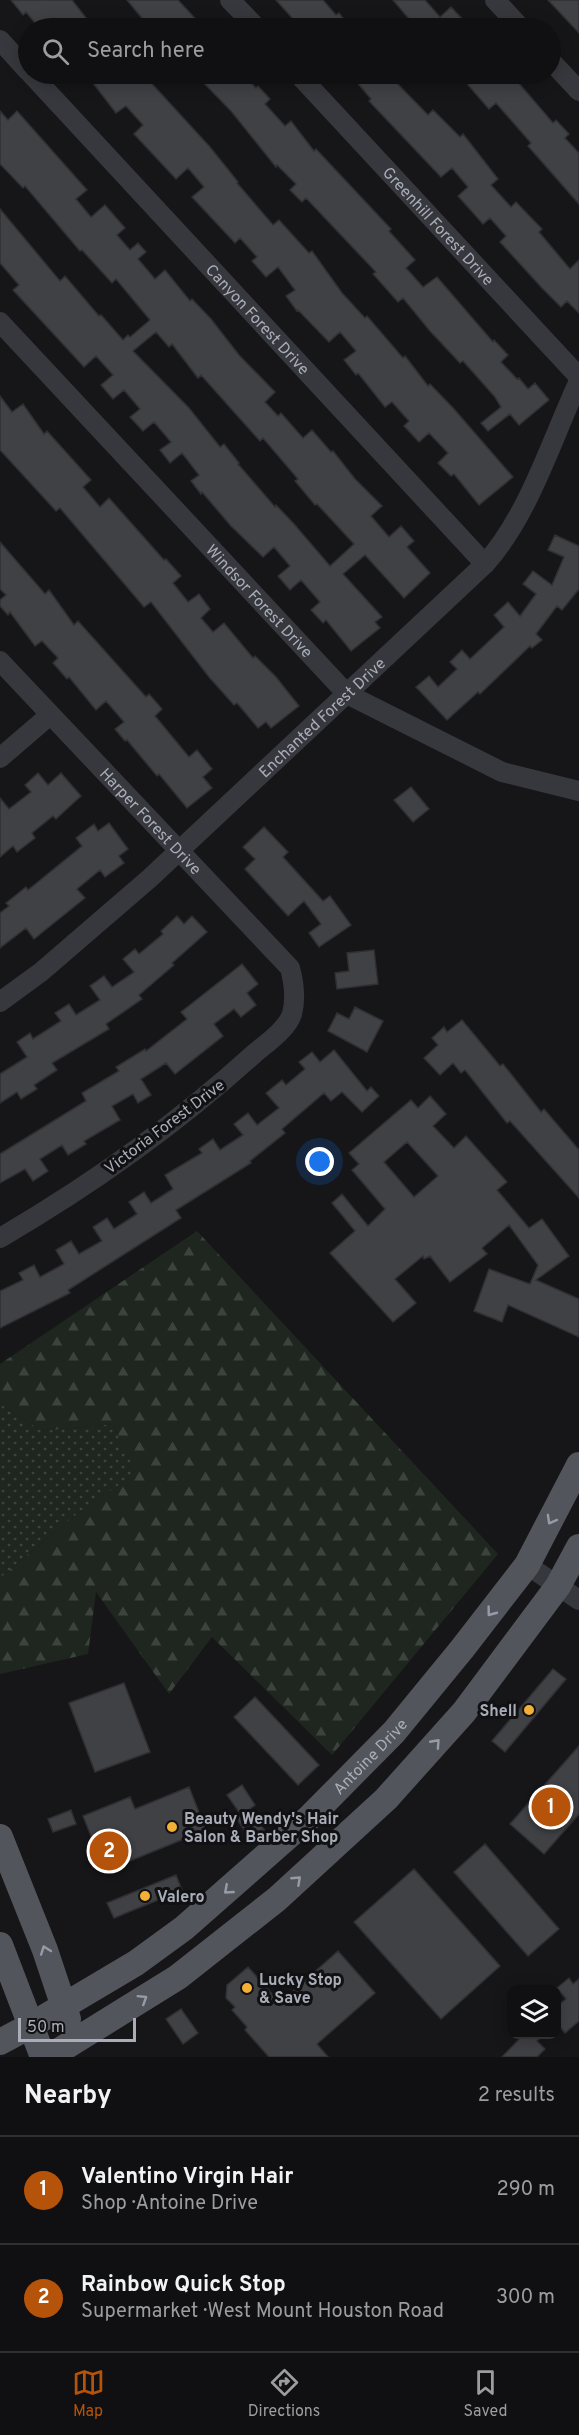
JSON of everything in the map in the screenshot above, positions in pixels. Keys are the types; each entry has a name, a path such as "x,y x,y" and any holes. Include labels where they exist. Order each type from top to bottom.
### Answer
{"main road":[{"name":"Antoine Drive","path":"0,2042 136,1963 184,1928 310,1817 394,1732 462,1649 526,1565 579,1465"},
{"path":"49,2057 79,2049 187,1970 277,1899 386,1799 464,1712 558,1586 579,1547"},
{"path":"0,1837 45,1950 79,2049"},
{"path":"0,1945 42,2057"}],"street":[{"path":"231,0 248,18"},
{"path":"495,0 512,18"},
{"name":"Canyon Forest Drive","path":"0,40 18,59"},
{"path":"561,72 579,91"},
{"name":"Canyon Forest Drive","path":"41,84 485,564"},
{"name":"Greenhill Forest Drive","path":"307,84 579,380"},
{"name":"Windsor Forest Drive","path":"0,322 347,694 502,772 579,791"},
{"name":"Enchanted Forest Drive","path":"0,1002 93,929 485,564 510,531 527,498 579,380"},
{"name":"Harper Forest Drive","path":"0,661 290,968 294,986"},
{"path":"0,758 50,715"},
{"name":"Victoria Forest Drive","path":"0,1238 81,1189 148,1141 224,1081 279,1032 292,1015 294,986"},
{"path":"526,1565 579,1600"}],"green space":[{"path":"197,1231 498,1554 332,1755 212,1637 169,1694 96,1592 88,1654 0,1674 0,1578 78,1513 136,1473 113,1424 42,1431 0,1404 0,1364"},
{"path":"0,1404 42,1431 113,1424 137,1473 78,1513 0,1578"}],"building":[{"path":"11,0 72,0 86,18 31,18 26,12 23,15"},
{"path":"127,0 178,0 195,18 142,18"},
{"path":"276,0 323,0 336,15 339,13 343,18 292,18"},
{"path":"393,0 425,0 440,17 451,7 461,18 408,18"},
{"path":"548,0 579,0 579,33"},
{"path":"94,84 152,84 210,147 273,225 279,220 309,253 312,251 342,293 365,318 367,316 403,358 405,356 428,386 430,384 454,409 513,477 479,505 454,474 451,476 438,463 448,453 429,433 419,442 404,426 409,421 392,402 385,407 358,373 356,375 344,360 356,351 340,332 329,342 297,311 286,296 295,290 278,267 266,277 252,261 257,257 240,238 235,243 192,197 204,187 188,168 176,179 134,134 143,125 126,106 116,113"},
{"path":"205,84 252,84 256,88 258,86 270,99 265,104 285,126 291,121 314,151 316,149 391,229 389,231 415,260 406,268 423,287 437,277 493,342 494,340 508,355 501,362 528,389 535,383 549,400 519,425 510,414 488,431 481,423 501,407 495,397 463,361 460,363 430,331 403,298 398,302 373,274 376,272 306,198 302,202 290,190 296,184 277,165 276,167 231,111"},
{"path":"358,84 398,84 428,115 433,110 460,137 463,134 498,179 491,185 511,207 516,202 542,229 539,232 570,269 579,260 579,313 567,301 561,307 500,242 506,236 490,218 483,224 458,196 468,187 452,168 441,177 369,101 371,99"},
{"path":"520,84 553,123 556,120 569,134 565,138 579,153 579,204 528,146 531,143 496,103 489,109 468,85"},
{"path":"0,111 8,120 17,111 87,190 76,199 91,217 105,205 125,228 117,235 130,250 138,243 146,252 138,259 155,279 165,270 190,301 192,299 211,319 239,355 275,392 265,402 278,416 281,413 303,438 312,430 382,506 371,516 389,537 401,526 414,541 407,547 430,573 404,598 365,555 343,574 382,617 375,622 380,628 351,651 326,620 323,623 311,610 320,602 301,580 290,590 278,576 290,566 274,547 263,557 231,526 202,492 201,494 191,481 199,475 182,453 170,463 160,450 171,442 154,422 143,431 130,417 140,409 124,390 113,399 101,385 113,375 96,356 84,367 13,290 19,285 0,263 0,209 60,281 65,276 123,340 150,320 116,279 112,283 82,250 80,251 25,186 23,188 0,164","holes":["156,332 169,347 172,344 198,378 201,375 260,441 263,438 298,479 295,481 315,505 317,504 354,544 330,566 294,524 276,505 275,507 224,444 220,447 189,408 133,351"]},
{"path":"0,396 12,412 23,404 44,434 47,431 91,480 83,487 100,507 109,498 181,576 173,583 188,602 199,594 210,609 201,618 213,632 224,623 253,658 255,656 276,677 299,706 271,728 266,722 258,728 237,703 234,705 209,677 151,602 144,607 60,508 56,511 0,450"},
{"path":"555,535 579,546 579,589 562,610 557,606 536,634 542,640 532,648 530,646 480,694 478,692 447,720 416,687 429,676 438,687 457,669 450,662 462,650 470,659 504,627 494,615 508,602 520,616 536,594 523,584 533,571 552,585 564,557 548,550"},
{"path":"0,542 45,594 49,590 74,625 78,621 146,697 149,694 162,709 155,716 189,757 197,750 212,769 203,777 212,788 187,808 159,774 157,776 115,729 124,722 106,701 96,710 69,677 67,679 53,663 58,658 42,641 35,646 10,612 8,615 0,606 0,600 6,595 0,589"},
{"path":"38,773 48,785 61,773 81,796 56,819 53,816 32,833 35,838 17,852 13,846 0,857 0,798 9,809 31,792 25,785"},
{"path":"411,787 429,809 413,822 394,800"},
{"path":"109,823 128,849 119,856 124,863 105,877 100,870 77,889 85,898 34,939 26,928 0,948 0,913 9,906 6,903 26,887 28,890 82,846 76,838 94,824 98,831"},
{"path":"264,827 288,852 283,857 323,901 330,896 351,925 319,947 309,933 321,924 304,901 288,916 245,869 255,859 243,847"},
{"path":"177,916 184,924 192,916 207,932 139,995 142,999 106,1024 109,1029 52,1063 57,1070 34,1085 37,1089 21,1099 17,1092 0,1103 0,1074 27,1057 17,1042 30,1033 33,1039 61,1021 55,1013 69,1004 76,1015 100,1000 90,986 104,976 112,987 134,972 123,959 135,949 139,954 163,934 161,931"},
{"path":"374,950 378,984 337,989 335,973 349,971 347,953"},
{"path":"242,964 258,984 247,993 256,1005 241,1017 234,1009 214,1024 223,1036 175,1074 166,1063 141,1079 151,1095 138,1103 133,1094 112,1106 120,1120 84,1141 86,1144 68,1155 62,1145 40,1159 48,1171 33,1181 25,1169 0,1183 0,1154 86,1101 82,1093 119,1071 116,1067 145,1049 146,1051 187,1019 181,1012"},
{"path":"355,1007 383,1021 367,1052 328,1031 337,1013 349,1019"},
{"path":"462,1020 500,1066 503,1064 541,1112 544,1109 579,1150 579,1198 510,1121 507,1123 465,1070 461,1073 453,1063 440,1075 424,1058 438,1045 432,1038 444,1027 447,1032"},
{"path":"334,1050 367,1091 371,1087 379,1096 362,1112 342,1092 331,1101 324,1093 282,1129 285,1133 250,1161 251,1163 176,1210 181,1218 68,1290 70,1293 0,1328 0,1291 23,1280 19,1273 34,1265 40,1277 64,1264 56,1250 71,1241 79,1254 102,1241 93,1227 107,1218 114,1229 137,1214 129,1202 144,1192 151,1203 173,1189 165,1175 202,1153 199,1149 213,1139 220,1150 243,1135 234,1124 248,1113 257,1125 279,1108 266,1093 282,1080 286,1085 305,1069 299,1062 312,1052 320,1062"},
{"path":"430,1096 446,1114 433,1126 454,1148 466,1136 507,1182 497,1190 529,1228 542,1219 569,1256 536,1280 579,1299 579,1337 508,1305 502,1322 474,1311 489,1269 530,1284 538,1265 509,1225 482,1248 487,1254 450,1282 430,1256 424,1259 423,1256 395,1279 416,1303 393,1322 330,1253 355,1231 332,1203 342,1194 368,1226 385,1209 352,1170 359,1164 349,1153 411,1100 418,1108","holes":["407,1142 438,1176 414,1197 384,1162"]},
{"name":"Shell","path":"553,1669 566,1679 505,1752 492,1741"},
{"path":"124,1683 150,1752 95,1772 69,1703"},
{"path":"255,1697 319,1765 298,1785 234,1717"},
{"path":"579,1746 579,1814 544,1854 510,1824"},
{"path":"242,1785 255,1805 250,1809 265,1831 251,1840 234,1815 239,1812 227,1795"},
{"path":"189,1787 206,1830 105,1871 83,1816 130,1797 135,1809"},
{"path":"71,1810 76,1824 53,1832 48,1819"},
{"path":"485,1844 559,1929 528,1956 454,1872"},
{"path":"414,1869 500,1966 441,2019 354,1922"},
{"name":"Valero","path":"176,1875 182,1890 114,1918 107,1903"},
{"path":"338,1951 375,1993 317,2044 328,2057 269,2057 245,2030 247,2027 232,2010 235,2007 226,1998 227,1985 248,1967 280,2003"},
{"path":"569,1978 573,1984 579,1979 579,2021 565,2033 561,2028 561,2003 566,1999 561,1993 561,1985"},
{"path":"181,2009 198,2033 183,2044 166,2019"},
{"path":"519,2039 539,2039 537,2041 545,2049 537,2057 502,2057"}],"place":[{"name":"Shell","path":"529,1710"},
{"name":"Valentino Virgin Hair","path":"551,1807"},
{"name":"Beauty Wendy's Hair Salon & Barber Shop","path":"172,1827"},
{"name":"Rainbow Quick Stop","path":"109,1851"},
{"name":"Valero","path":"145,1896"},
{"name":"Lucky Stop & Save","path":"247,1988"}]}
